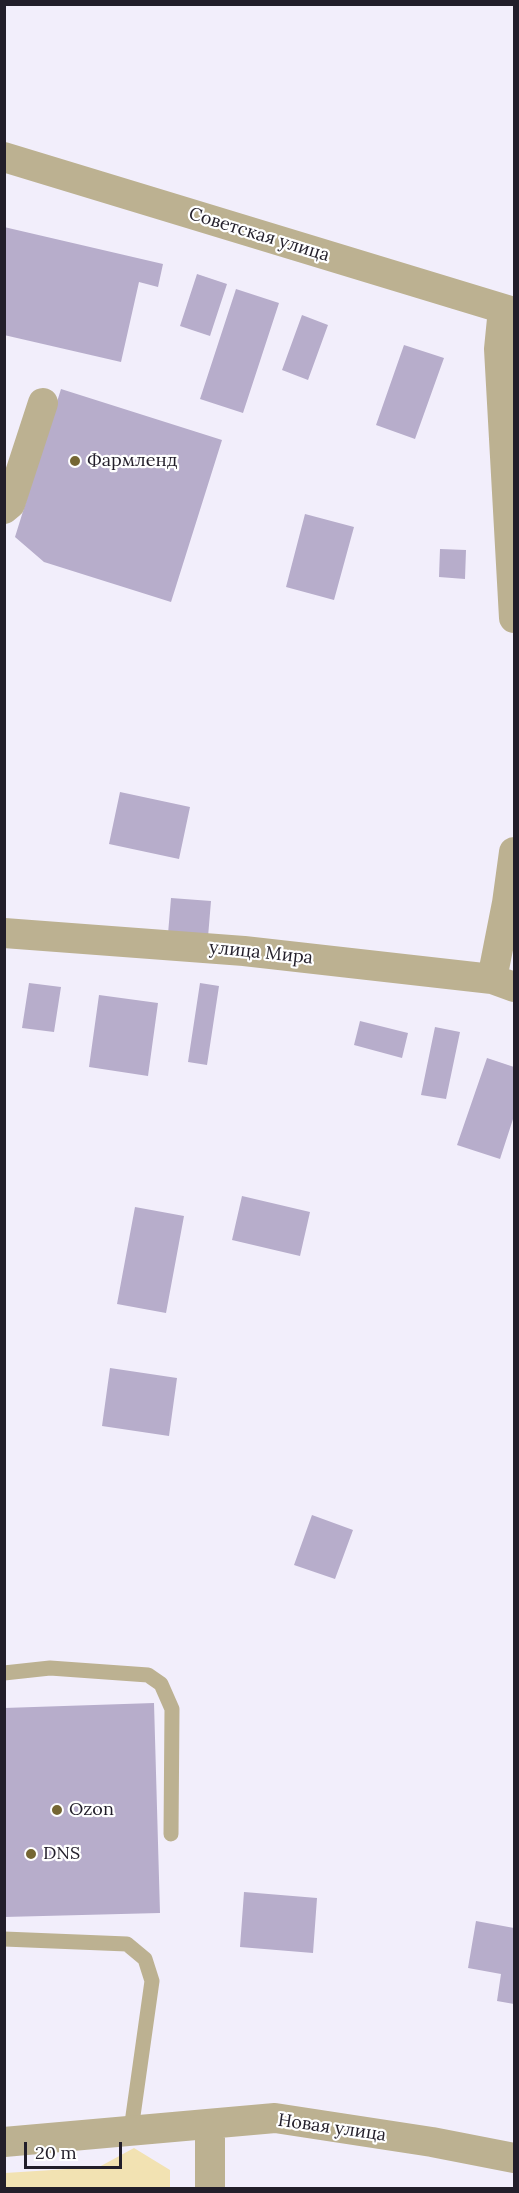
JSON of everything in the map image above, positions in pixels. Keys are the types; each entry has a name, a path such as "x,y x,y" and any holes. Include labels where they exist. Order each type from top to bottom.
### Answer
{"street":[{"name":"Советская улица","path":"4,157 509,310"},
{"path":"509,310 499,349 514,618"},
{"path":"4,510 10,504 43,403"},
{"path":"503,983 507,903 514,852"},
{"name":"улица Мира","path":"4,933 244,951 503,983"},
{"name":"Новая улица","path":"4,2142 274,2118 432,2142 514,2158"},
{"path":"210,2124 210,2188"}],"lane":[{"path":"4,1673 50,1668 148,1675 161,1684 172,1709 171,1834"},
{"path":"4,1939 127,1944 146,1959 152,1981 130,2130"}],"shaded area":[{"path":"134,2148 170,2170 170,2188 5,2188 5,2173 99,2167"}],"building":[{"path":"4,227 163,264 158,287 139,282 121,362 4,335"},
{"path":"197,274 227,284 210,336 180,326"},
{"path":"236,289 279,303 243,413 200,399"},
{"path":"302,315 328,325 308,380 282,370"},
{"path":"404,345 444,358 415,439 376,425"},
{"path":"61,389 222,440 171,602 44,562 15,537"},
{"path":"305,514 354,527 334,600 286,587"},
{"path":"440,549 466,550 465,579 439,577"},
{"path":"120,792 190,807 179,859 109,844"},
{"path":"171,898 211,901 208,937 168,934"},
{"path":"29,983 61,987 54,1032 22,1028"},
{"path":"200,983 219,986 207,1065 188,1062"},
{"path":"99,995 158,1003 148,1076 89,1067"},
{"path":"360,1021 408,1033 402,1058 354,1045"},
{"path":"435,1027 460,1032 446,1099 421,1095"},
{"path":"487,1058 514,1067 514,1116 500,1159 457,1145"},
{"path":"242,1196 310,1212 300,1256 232,1240"},
{"path":"135,1207 184,1216 166,1313 117,1304"},
{"path":"110,1368 177,1378 169,1436 102,1426"},
{"path":"312,1515 353,1530 335,1579 294,1565"},
{"path":"154,1703 160,1913 4,1917 4,1708"},
{"path":"244,1892 317,1898 313,1953 240,1947"},
{"path":"476,1921 514,1928 514,2004 497,2001 501,1974 468,1968"}],"place":[{"name":"Фармленд","path":"75,461"},
{"name":"Ozon","path":"57,1810"},
{"name":"DNS","path":"31,1854"}]}
